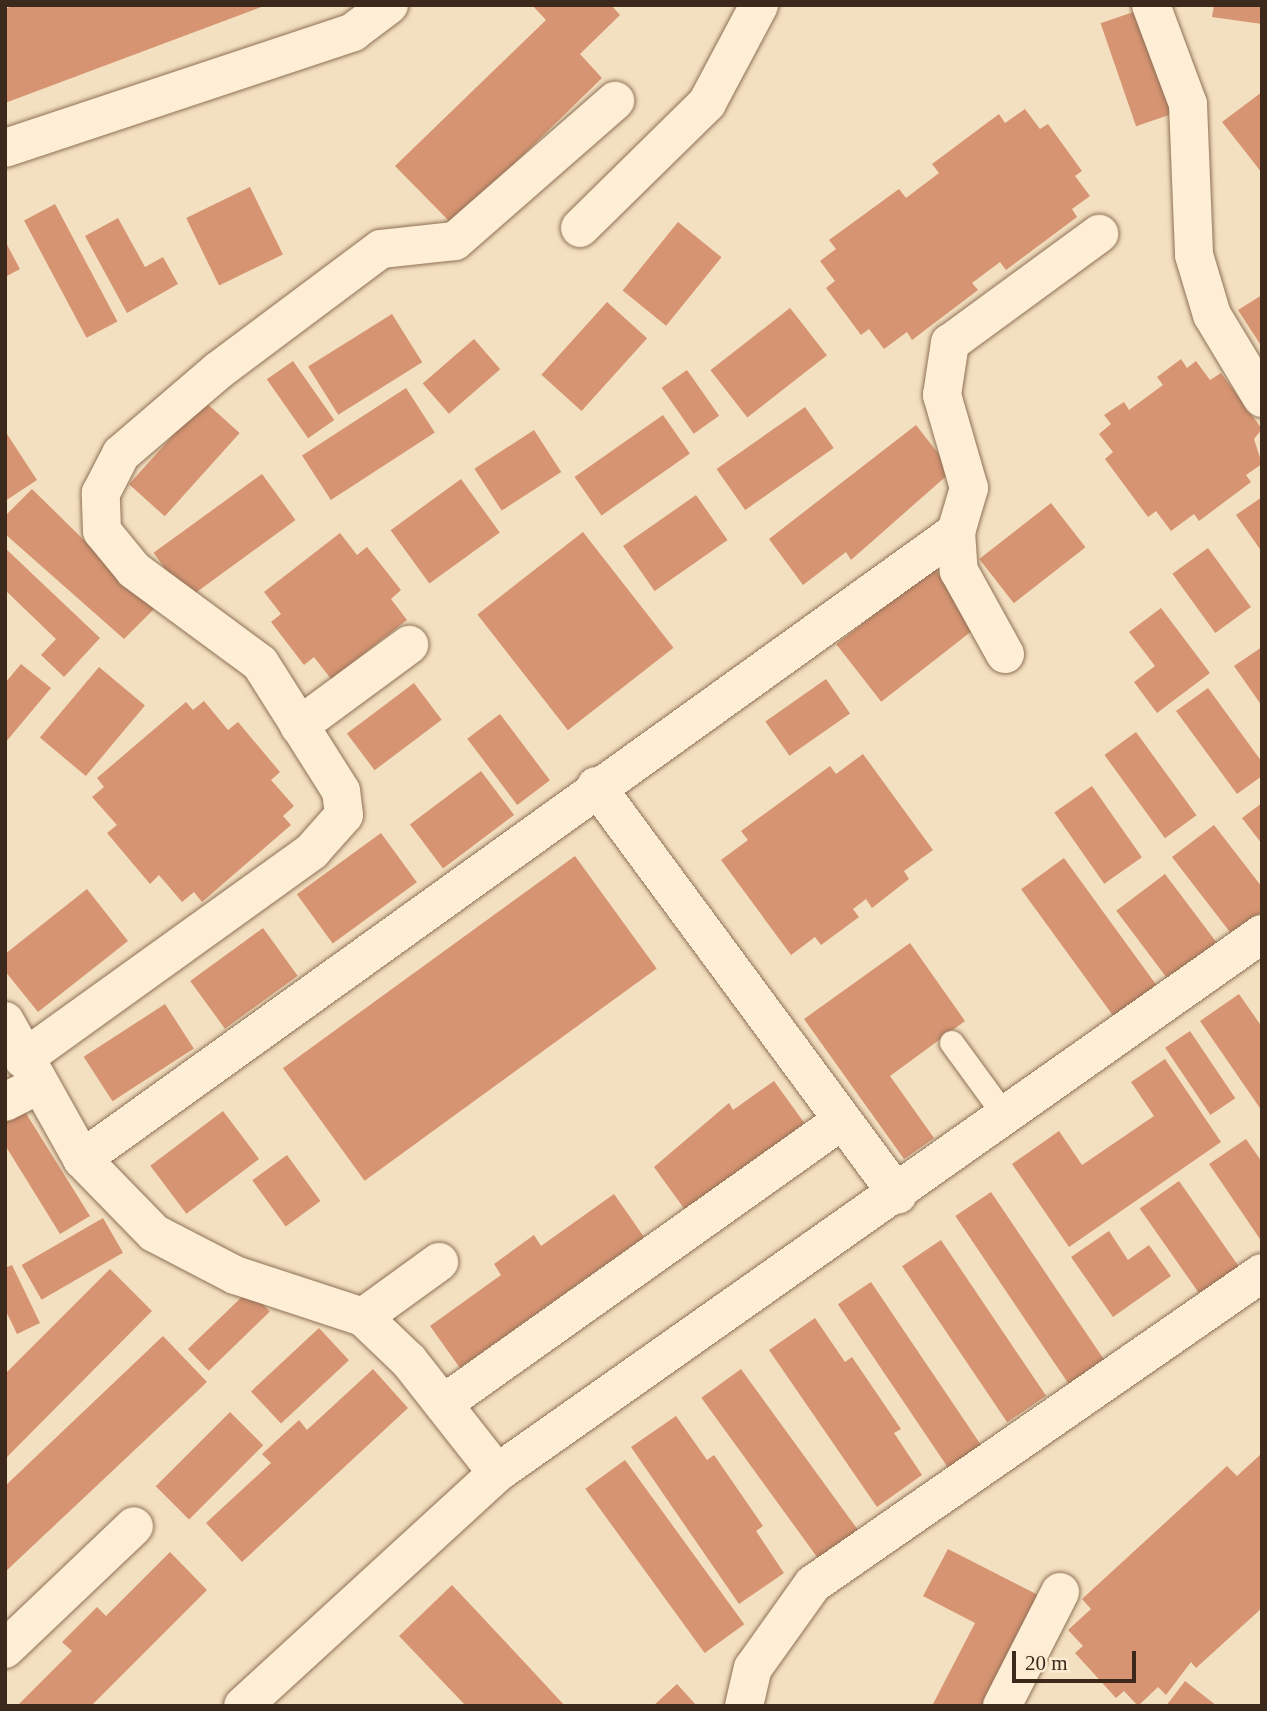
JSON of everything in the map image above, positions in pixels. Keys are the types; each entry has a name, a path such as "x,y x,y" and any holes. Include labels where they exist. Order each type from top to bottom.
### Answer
{"street":[{"path":"5,148 353,33 389,5"},
{"path":"580,228 707,103 759,5"},
{"path":"1152,5 1188,104 1194,254 1212,316 1262,398"},
{"path":"5,1102 31,1072 312,851 344,815 341,790 260,663 134,570 102,531 101,493 121,454 219,370 382,249 455,241 615,101"},
{"path":"1005,654 959,571 956,531 969,488 942,396 950,343 1099,234"},
{"path":"82,1159 596,786 956,531"},
{"path":"299,726 409,645"},
{"path":"596,786 898,1195"},
{"path":"243,1706 497,1473 898,1195 1262,933"},
{"path":"5,1021 31,1072 82,1159 155,1233 235,1275 363,1317 443,1404 497,1473"},
{"path":"443,1404 842,1120"},
{"path":"363,1317 439,1262"},
{"path":"744,1706 753,1668 813,1584 1262,1273"},
{"path":"5,1649 134,1526"},
{"path":"1002,1706 1060,1592"}],"lane":[{"path":"952,1043 1006,1117"}],"building":[{"path":"14,5 264,6 5,103 5,9"},
{"path":"532,5 611,5 620,15 580,54 602,78 452,224 395,166 546,20"},
{"path":"1214,5 1262,5 1262,24 1212,17"},
{"path":"1145,8 1180,111 1136,126 1101,23"},
{"path":"1262,92 1262,173 1222,122"},
{"path":"1025,109 1040,129 1048,124 1082,171 1075,176 1090,196 1072,209 1077,217 1006,270 1000,262 972,283 978,290 912,340 907,332 884,349 869,329 861,335 826,288 835,281 820,261 836,249 829,240 899,189 906,198 939,173 932,164 999,114 1005,123"},
{"path":"250,187 283,254 219,286 186,218"},
{"path":"55,204 117,321 87,338 24,220"},
{"path":"118,218 145,267 163,257 178,284 127,313 85,236"},
{"path":"678,222 722,257 666,326 623,290"},
{"path":"5,241 20,269 5,277"},
{"path":"1262,295 1262,347 1238,310"},
{"path":"607,302 647,338 582,411 541,375"},
{"path":"790,308 827,355 747,417 710,370"},
{"path":"392,314 422,362 338,415 308,366"},
{"path":"474,339 500,369 449,414 423,384"},
{"path":"1181,359 1187,368 1196,361 1210,380 1221,373 1262,429 1254,439 1262,464 1246,475 1251,482 1199,521 1194,514 1171,531 1156,511 1148,517 1105,459 1113,452 1099,434 1111,424 1104,415 1124,402 1129,410 1163,385 1157,377"},
{"path":"293,361 334,420 308,438 267,379"},
{"path":"687,370 719,416 694,434 662,388"},
{"path":"406,388 435,432 331,500 302,456"},
{"path":"204,401 240,433 165,516 129,484"},
{"path":"805,407 834,448 745,510 717,469"},
{"path":"663,415 690,454 601,515 575,477"},
{"path":"916,425 952,471 851,560 846,552 803,585 769,539"},
{"path":"534,430 561,472 502,511 474,469"},
{"path":"5,431 37,480 5,501"},
{"path":"262,474 296,520 187,599 154,553"},
{"path":"461,479 500,532 429,584 391,530"},
{"path":"32,489 154,609 124,639 5,534 5,516"},
{"path":"696,495 728,540 655,591 623,546"},
{"path":"1262,497 1262,552 1236,515"},
{"path":"1051,503 1085,547 1014,603 979,559"},
{"path":"583,532 674,648 568,730 477,614"},
{"path":"340,533 357,555 367,547 401,590 391,599 407,620 331,679 314,657 304,665 271,622 281,614 264,592"},
{"path":"5,548 100,638 64,677 41,655 56,639 5,590"},
{"path":"1208,548 1251,607 1215,633 1172,574"},
{"path":"934,568 979,626 881,702 836,644"},
{"path":"1161,608 1210,673 1157,713 1134,682 1155,666 1129,632"},
{"path":"1262,647 1262,706 1234,666"},
{"path":"21,664 51,688 5,743 5,683"},
{"path":"99,667 145,706 86,776 40,737"},
{"path":"826,679 850,713 789,756 765,721"},
{"path":"414,683 442,720 375,770 347,734"},
{"path":"1208,688 1262,762 1262,776 1237,794 1176,711"},
{"path":"204,701 228,730 238,722 280,772 271,780 294,806 283,816 291,825 202,902 194,892 182,902 159,875 150,884 107,833 117,825 92,797 104,787 97,778 186,702 193,710"},
{"path":"500,714 550,780 517,805 467,739"},
{"path":"1136,732 1197,815 1165,838 1104,755"},
{"path":"863,754 933,850 904,871 909,879 872,908 866,899 853,909 859,917 821,945 815,937 791,955 721,860 748,840 741,831 830,766 836,774"},
{"path":"481,771 514,815 443,868 410,825"},
{"path":"1092,786 1142,857 1104,884 1054,812"},
{"path":"1262,803 1262,844 1242,818"},
{"path":"1214,825 1262,887 1262,913 1233,936 1172,857"},
{"path":"381,833 417,882 333,943 297,894"},
{"path":"575,856 657,968 365,1181 283,1068"},
{"path":"1064,858 1160,990 1117,1021 1021,889"},
{"path":"1165,874 1220,947 1171,983 1116,911"},
{"path":"87,889 128,941 38,1012 5,971 5,954"},
{"path":"263,928 298,976 225,1029 190,981"},
{"path":"910,943 965,1021 890,1076 934,1138 904,1159 804,1019"},
{"path":"1239,994 1262,1027 1262,1111 1200,1021"},
{"path":"165,1004 194,1048 113,1101 84,1057"},
{"path":"1190,1031 1235,1098 1210,1115 1165,1048"},
{"path":"1165,1059 1221,1142 1069,1247 1012,1164 1059,1131 1082,1165 1154,1116 1131,1082"},
{"path":"774,1081 808,1128 688,1214 654,1167 729,1103 733,1110"},
{"path":"22,1107 90,1216 60,1234 5,1145 5,1118"},
{"path":"223,1111 259,1159 186,1214 150,1166"},
{"path":"1246,1139 1262,1162 1262,1242 1209,1164"},
{"path":"287,1155 321,1201 286,1226 252,1180"},
{"path":"1179,1181 1244,1274 1204,1301 1140,1209"},
{"path":"991,1192 1108,1365 1072,1389 955,1216"},
{"path":"614,1194 644,1237 460,1368 430,1326 501,1275 494,1264 534,1235 541,1246"},
{"path":"103,1218 123,1253 42,1300 22,1265"},
{"path":"1109,1231 1128,1260 1149,1245 1171,1276 1113,1317 1071,1257"},
{"path":"941,1240 1046,1396 1007,1422 902,1266"},
{"path":"12,1265 40,1323 17,1334 5,1309 5,1268"},
{"path":"110,1269 152,1311 5,1459 5,1374"},
{"path":"871,1282 985,1451 952,1473 838,1304"},
{"path":"249,1290 270,1312 209,1371 188,1349"},
{"path":"815,1318 845,1362 852,1357 901,1429 894,1433 922,1475 877,1507 769,1350"},
{"path":"319,1328 349,1360 281,1424 251,1391"},
{"path":"163,1336 207,1382 5,1572 5,1486"},
{"path":"373,1369 408,1408 242,1562 206,1523 271,1463 262,1454 299,1420 307,1430"},
{"path":"741,1369 860,1533 821,1562 701,1398"},
{"path":"230,1412 263,1445 189,1519 156,1486"},
{"path":"676,1416 707,1460 714,1455 763,1526 756,1531 784,1573 739,1604 631,1447"},
{"path":"1260,1455 1262,1608 1196,1668 1191,1662 1166,1695 1158,1687 1138,1706 1124,1691 1116,1698 1075,1653 1083,1646 1068,1630 1091,1609 1082,1599 1227,1466 1237,1476"},
{"path":"625,1460 744,1624 705,1653 585,1489"},
{"path":"948,1549 1042,1597 987,1706 932,1706 975,1623 923,1596"},
{"path":"170,1552 207,1590 91,1706 17,1706 72,1651 62,1642 97,1607 106,1616"},
{"path":"452,1585 565,1706 466,1706 399,1636"},
{"path":"1185,1681 1217,1706 1166,1706"},
{"path":"677,1684 697,1706 653,1706"}]}
